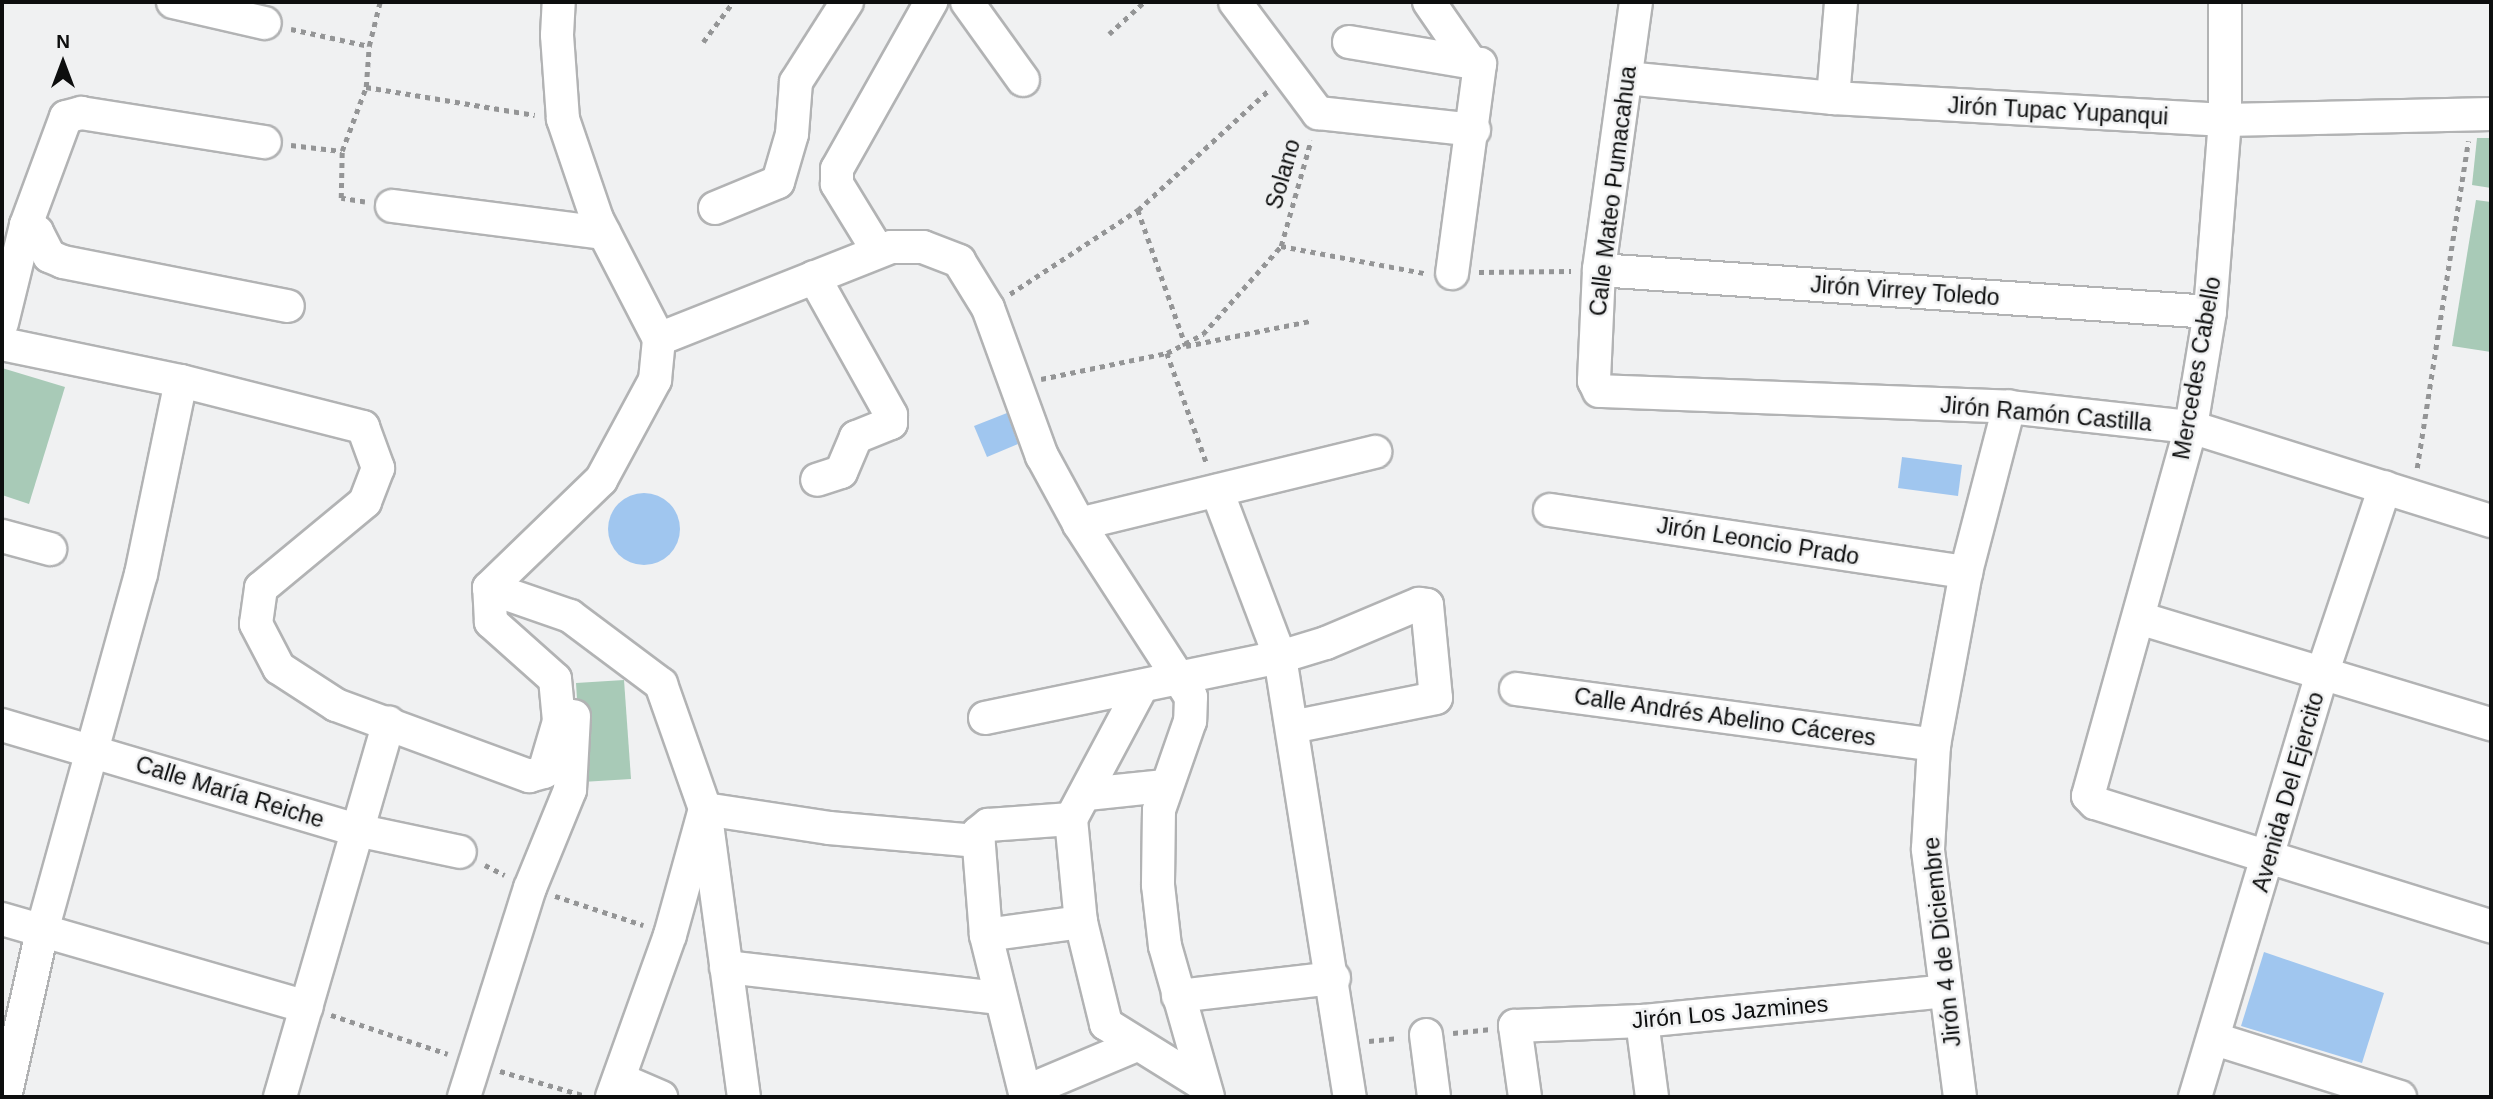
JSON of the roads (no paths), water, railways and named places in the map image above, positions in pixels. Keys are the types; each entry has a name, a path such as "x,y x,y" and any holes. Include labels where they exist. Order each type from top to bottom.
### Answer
{"street":[{"path":"173,2 265,23"},
{"path":"464,1097 466,1060 530,888 570,790 575,737 572,699 491,622 489,588 601,481 655,380 659,339 604,233 563,120 557,35 559,2"},
{"path":"715,208 778,182 792,134 796,82 847,2"},
{"path":"878,251 837,184 837,169 931,2"},
{"path":"967,2 1023,80"},
{"path":"1235,2 1290,71 1318,113 1474,130"},
{"path":"1429,2 1469,60"},
{"name":"Calle Mateo Pumacahua","path":"1594,380 1599,270 1636,2"},
{"path":"1833,97 1841,2"},
{"name":"Mercedes Cabello","path":"2225,2 2225,120 2210,312 2191,427 2139,618 2088,785 2088,796 2095,803 2268,858"},
{"path":"1349,41 1469,60 1482,68 1452,273"},
{"name":"Jirón Tupac Yupanqui","path":"1626,78 1833,97 2225,120 2481,124"},
{"path":"2,323 26,225 66,117 81,113 265,142"},
{"path":"392,206 604,233"},
{"path":"26,225 37,232 49,256 63,262 288,306"},
{"path":"659,339 878,251 922,247 959,261 988,308 1018,383 1042,456 1079,524 1179,678 1193,709 1163,786 1158,884 1165,946 1202,1093"},
{"name":"Jirón Virrey Toledo","path":"1599,270 2210,312"},
{"path":"814,277 891,415 891,423 856,437 841,472 817,480"},
{"path":"2,344 181,381 363,428 377,468 365,502 261,588 256,624 279,668 335,705 529,776 544,772 552,751 559,721 555,680"},
{"name":"Jirón Ramón Castilla","path":"1594,380 1599,391 1612,394 2009,407 2191,427 2491,521"},
{"path":"5,1097 42,931 95,751 141,574 181,381"},
{"name":"Jirón 4 de Diciembre","path":"1960,1097 1928,849 1934,745 1966,572 2009,407"},
{"path":"1079,524 1375,452"},
{"name":"Avenida Del Ejercito","path":"2195,1097 2215,1039 2322,674 2385,487"},
{"path":"1217,491 1280,657 1334,978 1350,1097"},
{"name":"Jirón Leoncio Prado","path":"1550,510 1966,572"},
{"path":"2,536 50,549"},
{"path":"489,588 570,616 661,684 705,809 744,1097"},
{"path":"985,718 1280,657 1326,643 1419,604 1427,605 1436,698 1293,727"},
{"path":"2139,618 2491,724"},
{"path":"1142,686 1079,807 1082,922 1102,1018 1202,1093"},
{"name":"Calle Andrés Abelino Cáceres","path":"1516,689 1934,745"},
{"path":"280,1097 389,723"},
{"name":"Calle María Reiche","path":"2,725 356,830 460,852"},
{"path":"1136,1045 1026,1094 999,998 986,935 978,833 988,825 1079,807 1163,786"},
{"path":"705,809 829,828 978,841"},
{"path":"661,1097 615,1088 670,934 705,809"},
{"path":"2268,858 2491,926"},
{"path":"2,919 307,1007"},
{"path":"986,935 1082,922"},
{"path":"726,967 999,998"},
{"path":"1178,996 1334,978"},
{"name":"Jirón Los Jazmines","path":"1525,1097 1515,1026 1642,1021 1945,991"},
{"path":"1642,1021 1652,1097"},
{"path":"1426,1035 1434,1097"},
{"path":"2215,1039 2400,1097"}]}
